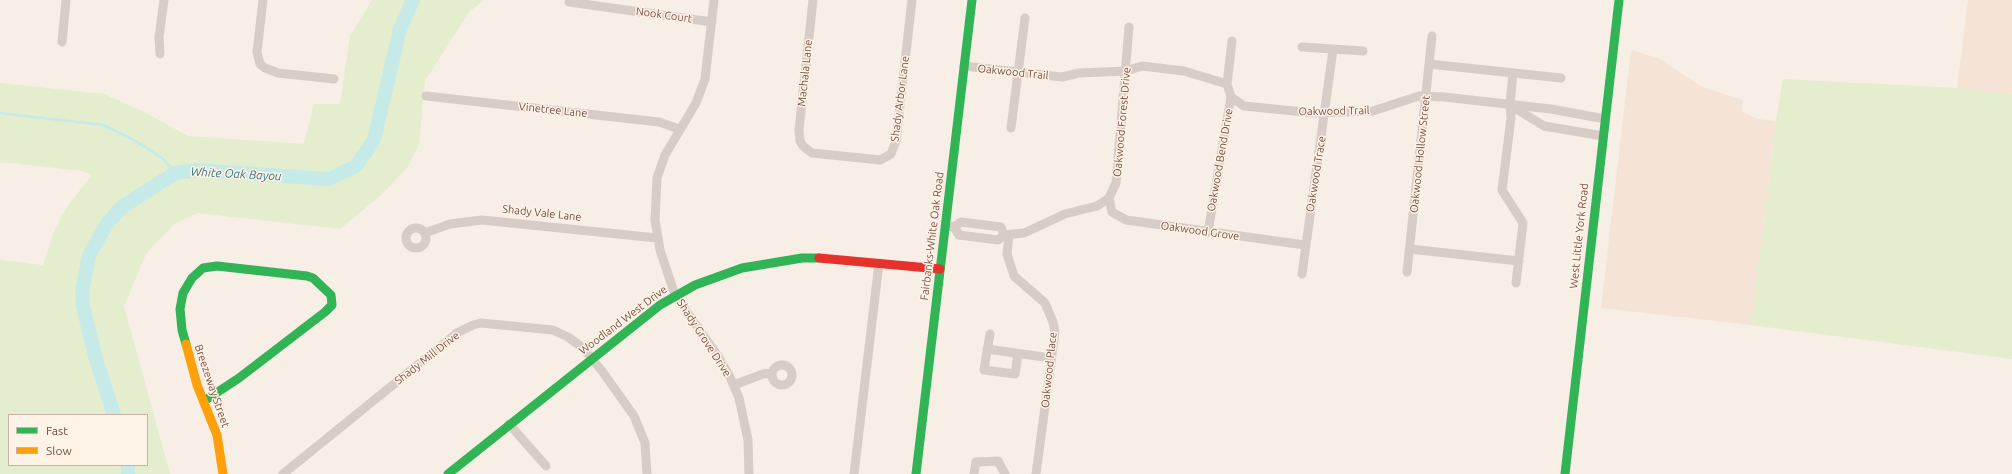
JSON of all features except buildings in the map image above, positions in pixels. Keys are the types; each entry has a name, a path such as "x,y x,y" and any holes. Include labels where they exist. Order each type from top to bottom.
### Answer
{"street":[{"path":"62,42 66,0"},
{"path":"160,54 159,37 164,0"},
{"path":"263,0 257,52 260,64 265,68 278,73 334,78"},
{"name":"Shady Grove Drive","path":"714,0 707,68 696,103 679,129 665,155 658,178 655,220 666,271 675,295 718,356 734,385 745,419 748,440 749,474"},
{"name":"Machala Lane","path":"803,146 800,141 799,130 814,0"},
{"name":"Shady Arbor Lane","path":"803,146 812,153 874,159 886,158 891,154 896,140 912,0"},
{"name":"Fairbanks-White Oak Road","path":"916,474 940,269 950,226 964,66 972,0"},
{"name":"West Little York Road","path":"1564,474 1618,0"},
{"name":"Nook Court","path":"569,2 712,22"},
{"path":"1011,128 1025,18"},
{"name":"Oakwood Forest Drive","path":"1109,198 1116,183 1129,27"},
{"name":"Oakwood Hollow Street","path":"1407,272 1432,36"},
{"name":"Oakwood Bend Drive","path":"1208,232 1231,97 1227,84 1232,41"},
{"path":"1302,47 1363,51"},
{"name":"Oakwood Trace","path":"1302,274 1333,50"},
{"path":"1429,64 1561,78"},
{"name":"Oakwood Trail","path":"964,66 1062,77 1079,73 1126,71 1142,66 1169,68 1227,84"},
{"path":"1513,73 1510,105 1511,118 1502,190 1522,223 1516,283"},
{"name":"Vinetree Lane","path":"426,96 659,122 679,129"},
{"name":"Oakwood Trail","path":"1231,97 1244,106 1325,113 1373,111 1419,96 1551,109 1605,119"},
{"name":"Oakwood Trail","path":"1510,105 1544,126 1602,136"},
{"path":"1006,235 1001,227 961,222 950,226 959,235 998,240 1006,235 1024,233 1065,214 1098,206 1109,198"},
{"name":"Oakwood Grove","path":"1109,198 1112,212 1126,220 1305,245"},
{"name":"Shady Vale Lane","path":"425,233 450,224 482,220 658,238"},
{"name":"Oakwood Place","path":"1006,235 1007,254 1014,276 1045,303 1053,322 1054,332 1036,474"},
{"path":"1410,249 1519,261"},
{"name":"Woodland West Drive","path":"448,474 592,358 675,295 723,274 769,262 820,258 940,269"},
{"path":"854,474 879,263"},
{"name":"Breezeway Street","path":"204,401 239,378 325,312 332,305 331,295 313,278 307,276 217,266 204,268 197,273 183,294 180,317 186,348 204,401 217,435 223,474"},
{"name":"Shady Mill Drive","path":"283,474 457,333 473,325 489,323 553,330 576,342 592,358 634,416 645,443 647,474"},
{"path":"990,334 984,370 1015,374 1018,354"},
{"path":"987,349 1051,358"},
{"path":"734,385 763,374 772,373"},
{"path":"510,424 546,466"},
{"path":"974,474 976,462 998,461 1005,474"}],"shaded area":[{"path":"1968,0 2012,0 2012,94 1957,88"},
{"path":"1631,50 1658,58 1702,87 1743,100 1741,111 1758,119 1776,121 1751,325 1601,308"}],"green space":[{"path":"372,0 484,0 469,12 425,81 419,145 408,167 382,194 340,229 198,213 174,224 146,254 124,306 170,474 0,474 0,260 43,265 53,234 60,219 70,203 91,176 83,171 0,162 0,83 104,94 146,113 188,136 304,144 314,104 340,104 350,36"},
{"path":"1783,79 1957,88 2012,94 2012,359 1751,325 1776,121"}],"waterway":[{"name":"White Oak Bayou","path":"114,414 95,356 83,306 82,292 89,255 108,222 122,207 175,173 196,170 329,179 356,166 374,140 400,29 413,0"},
{"path":"0,113 103,125 134,140 162,158 175,173"},
{"name":"White Oak Bayou","path":"128,466 128,474"}],"traffic: fast":[{"path":"916,474 972,0"},
{"path":"1565,474 1619,0"},
{"path":"448,474 660,305 695,285 742,268 802,258 819,258"},
{"path":"186,344 182,330 180,309 183,293 192,278 203,268 217,266 307,276 313,278 331,295 332,305 325,312 239,378 204,401"}],"traffic: slow":[{"path":"186,344 197,385 217,435 223,474"}],"traffic: jam":[{"path":"819,258 940,269"}]}
